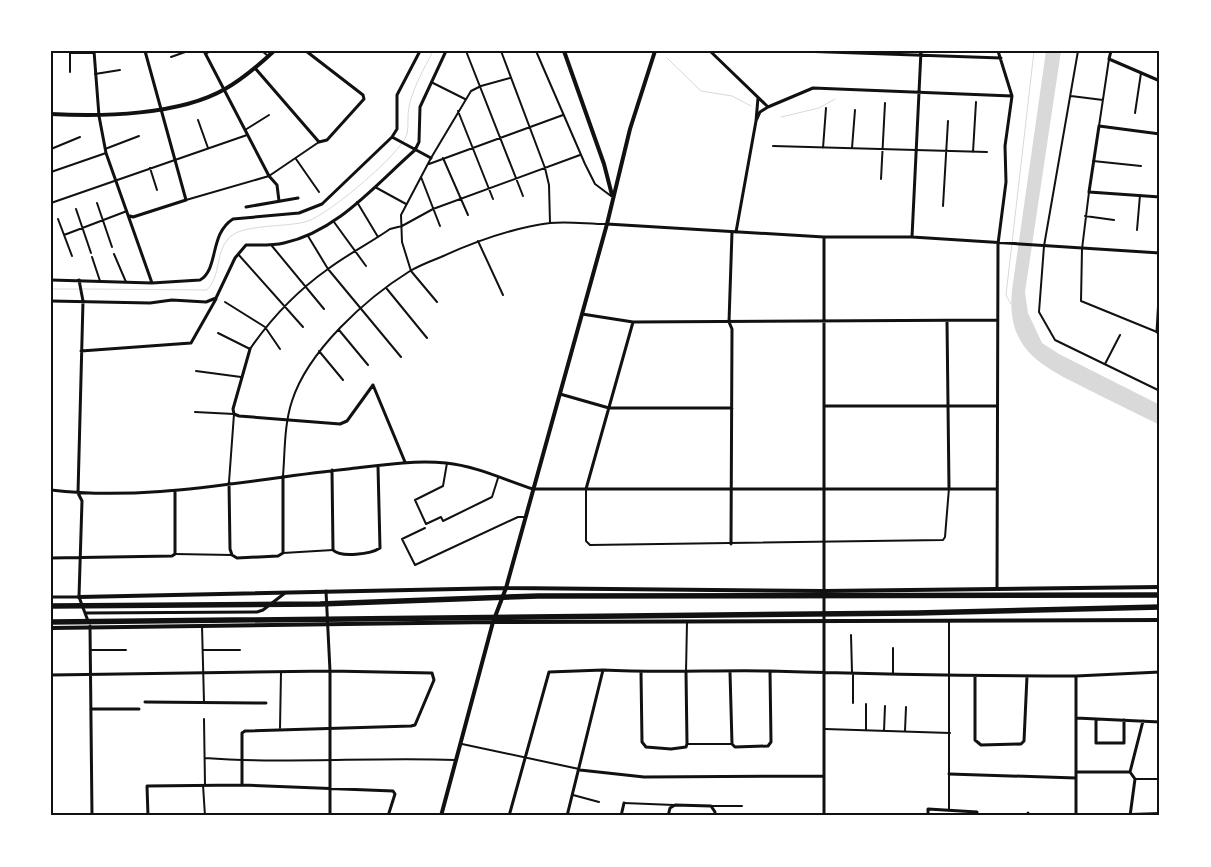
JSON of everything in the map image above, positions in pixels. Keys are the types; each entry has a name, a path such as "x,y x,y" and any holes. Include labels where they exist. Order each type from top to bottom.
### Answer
{"highway":[{"path":"51,606 320,604 538,596 1160,595"},
{"path":"51,622 917,613 1160,607"}],"street":[{"path":"129,216 133,217 186,200 145,51"},
{"path":"51,114 99,116 160,109 191,102 224,90 255,68 274,51"},
{"path":"255,68 319,142 327,140 364,99 363,95 306,51"},
{"path":"51,280 152,283 200,280 205,277 218,234 224,225 233,219 300,213 322,204 392,137 397,129 397,95 420,51"},
{"path":"81,351 191,343 238,254 246,245 282,244 308,236 334,222 415,150 419,142 420,107 446,51"},
{"path":"564,51 604,164 612,197"},
{"path":"441,816 493,622 506,588 607,224 630,129 655,51"},
{"path":"710,51 768,107"},
{"path":"800,51 1001,58"},
{"path":"997,588 996,406 998,244 1006,182 1005,146 1012,96 998,51"},
{"path":"1111,51 1109,59 1160,81"},
{"path":"94,52 99,116 105,151 152,283"},
{"path":"205,53 269,176 277,185 280,201"},
{"path":"912,237 921,54"},
{"path":"756,121 760,112 768,107 813,88 1012,96"},
{"path":"736,232 756,121 758,98"},
{"path":"1160,134 1099,126 1090,192 1160,197"},
{"path":"392,137 431,158"},
{"path":"246,207 298,198"},
{"path":"607,224 824,237 912,237 1160,253"},
{"path":"732,232 729,322 732,330 732,544"},
{"path":"824,237 824,816"},
{"path":"80,280 82,299 78,493 82,501 79,597 91,627 92,816"},
{"path":"1158,333 1160,280"},
{"path":"51,302 82,299 150,304 172,300 206,302 216,298"},
{"path":"582,314 633,322 997,320"},
{"path":"947,321 949,488"},
{"path":"586,489 633,322"},
{"path":"250,349 233,409 234,414 340,424 347,421 373,384 405,462"},
{"path":"560,394 609,408 732,408"},
{"path":"825,406 948,408 996,406"},
{"path":"51,490 78,493 175,492 228,483 405,462 468,467 533,489 997,489"},
{"path":"332,470 333,550 339,554 373,552 380,548 378,466"},
{"path":"228,483 232,555 237,558 278,556 283,553 283,476"},
{"path":"51,558 166,558 175,554 175,492"},
{"path":"51,597 506,588 824,591 1160,587"},
{"path":"326,591 330,671 330,816"},
{"path":"85,613 257,612 263,610 288,592"},
{"path":"51,628 493,622 1160,620"},
{"path":"568,816 603,670"},
{"path":"509,816 549,672 603,670 893,676 1076,676 1160,672"},
{"path":"51,675 91,676 330,671 432,673 434,680 415,725 280,728 243,732 242,785"},
{"path":"641,672 642,742 646,747 671,749 686,747 687,744 686,672"},
{"path":"730,672 732,744 736,747 768,746 772,742 770,672"},
{"path":"975,676 975,740 981,745 1021,744 1024,740 1027,676"},
{"path":"1076,676 1076,816"},
{"path":"145,702 266,703"},
{"path":"92,708 139,709"},
{"path":"1076,718 1160,722"},
{"path":"1096,719 1096,743 1124,743 1124,720"},
{"path":"1130,815 1135,779 1130,772 1142,721"},
{"path":"580,770 644,777 824,776"},
{"path":"1076,772 1130,772"},
{"path":"949,774 1076,778"},
{"path":"148,816 147,786 204,785 393,791 395,794 388,816"},
{"path":"621,816 624,803"},
{"path":"668,816 670,808 675,805 711,806 714,816"},
{"path":"928,816 928,809 977,812 977,816"}],"lane":[{"path":"170,57 188,51"},
{"path":"205,53 210,51"},
{"path":"262,51 268,56"},
{"path":"466,51 523,196"},
{"path":"501,51 510,78 531,126 545,168 549,185 550,223"},
{"path":"536,51 562,115 595,184 612,197"},
{"path":"1078,51 1044,246 1038,312 1055,340 1160,391"},
{"path":"70,72 70,53 94,52"},
{"path":"1099,126 1109,59"},
{"path":"95,74 120,70"},
{"path":"1135,113 1142,73"},
{"path":"437,302 410,271 402,242 401,215 431,158 471,91 481,86 510,78"},
{"path":"432,82 465,99"},
{"path":"1070,96 1103,100"},
{"path":"973,152 976,102"},
{"path":"881,179 885,103"},
{"path":"823,148 826,108"},
{"path":"852,148 855,110"},
{"path":"458,111 493,199"},
{"path":"245,130 269,115"},
{"path":"428,164 562,115"},
{"path":"198,120 208,148"},
{"path":"943,206 948,121"},
{"path":"51,203 247,135"},
{"path":"51,172 140,136"},
{"path":"51,149 80,137"},
{"path":"186,200 269,176 319,142"},
{"path":"773,146 987,152"},
{"path":"218,333 250,349 265,327 306,286 328,269 390,229 402,226 433,209 580,155"},
{"path":"443,158 468,215"},
{"path":"296,159 319,192"},
{"path":"1093,161 1141,166"},
{"path":"150,168 157,190"},
{"path":"421,177 440,226"},
{"path":"374,186 406,204"},
{"path":"1090,192 1085,216 1082,249 1081,301 1158,333"},
{"path":"1137,230 1140,196"},
{"path":"357,202 379,237"},
{"path":"97,203 112,247"},
{"path":"76,209 92,253"},
{"path":"64,235 127,211"},
{"path":"1085,216 1114,220"},
{"path":"58,219 72,256"},
{"path":"334,222 366,266"},
{"path":"283,476 287,420 292,401 301,380 319,351 338,329 410,271 478,241 550,223 607,224"},
{"path":"308,236 328,269 401,357"},
{"path":"478,241 503,295"},
{"path":"270,244 324,309"},
{"path":"114,254 126,282"},
{"path":"238,254 303,327"},
{"path":"92,258 100,280"},
{"path":"387,289 427,338"},
{"path":"225,302 265,327 280,349"},
{"path":"338,329 368,364"},
{"path":"1105,364 1120,335"},
{"path":"319,351 343,380"},
{"path":"196,371 241,377"},
{"path":"195,412 234,414 228,483"},
{"path":"447,464 443,486 415,500 426,524 441,517 443,522 492,497 498,478"},
{"path":"586,489 586,541 590,545 942,540 945,537 949,488"},
{"path":"425,528 402,539 415,565 518,517 525,517"},
{"path":"283,553 333,550"},
{"path":"175,554 232,555"},
{"path":"948,621 950,676 949,810"},
{"path":"686,672 687,622"},
{"path":"202,626 204,702"},
{"path":"851,635 853,704"},
{"path":"893,648 893,676"},
{"path":"91,650 126,650"},
{"path":"203,650 240,650"},
{"path":"280,672 280,728"},
{"path":"866,704 866,730"},
{"path":"884,730 885,706"},
{"path":"905,731 906,707"},
{"path":"204,719 205,816"},
{"path":"824,729 950,733"},
{"path":"459,744 580,770"},
{"path":"687,744 732,744"},
{"path":"205,758 241,761 403,758 455,760"},
{"path":"1135,779 1160,779"},
{"path":"573,795 599,802"},
{"path":"624,803 675,805"},
{"path":"711,806 742,806"},
{"path":"1130,815 1160,813"}],"shaded area":[{"path":"1046,51 1061,51 1025,292 1028,313 1042,343 1059,354 1160,405 1160,425 1070,381 1041,363 1021,341 1015,327 1012,310 1012,290"}],"waterway":[{"path":"83,289 207,290 214,278 221,251 228,239 234,234 253,228 299,223 318,216 347,196 379,168 402,143 407,134 408,110 413,92 433,51"},
{"path":"1011,304 1006,295 1034,51"},
{"path":"667,58 701,91 732,96 751,106"},
{"path":"781,117 819,108 835,99"},
{"path":"51,289 79,289"}]}
